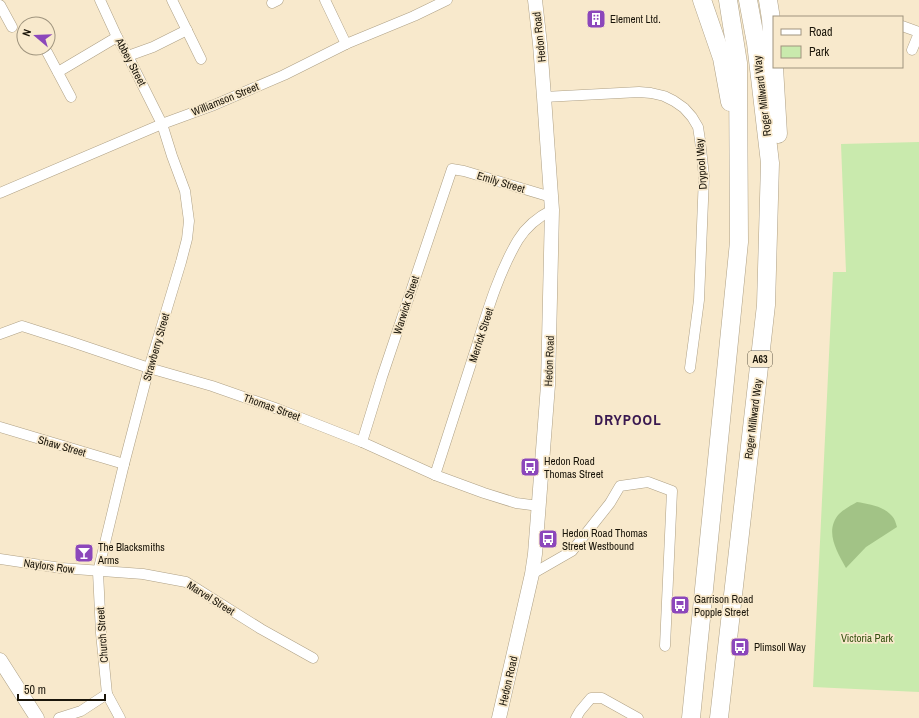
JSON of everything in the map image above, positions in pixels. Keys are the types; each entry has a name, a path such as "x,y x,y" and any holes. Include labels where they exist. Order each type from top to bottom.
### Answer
{"highway":[{"path":"702,0 722,58 739,156"},
{"name":"Roger Millward Way","path":"691,718 739,242 738,63 728,0"},
{"name":"Roger Millward Way","path":"719,718 766,305 770,163 756,43 748,0"},
{"name":"A63","path":"768,0 773,51"},
{"name":"A63","path":"766,305 779,150 774,68"}],"street":[{"name":"Abbey Street","path":"100,0 117,37 162,124"},
{"path":"172,0 201,59"},
{"path":"324,0 346,44"},
{"name":"Williamson Street","path":"0,193 162,124 214,105 284,75 346,44 414,16 447,0"},
{"name":"Hedon Road","path":"499,718 532,574 535,554 548,385 551,204 540,44 535,0"},
{"path":"0,5 12,27"},
{"path":"903,26 919,32 912,50"},
{"path":"128,56 188,30"},
{"path":"58,72 117,37"},
{"path":"49,56 71,97"},
{"name":"Drypool Way","path":"544,97 639,92 651,93 664,96 684,108 698,127 704,176 699,300 690,368"},
{"name":"Strawberry Street","path":"98,572 149,368 187,239 189,221 185,191 162,124"},
{"name":"Emily Street","path":"452,169 464,171 551,204"},
{"name":"Warwick Street","path":"362,442 382,377 452,169"},
{"name":"Merrick Street","path":"435,476 501,274 518,239 551,204"},
{"name":"Thomas Street","path":"0,334 22,326 149,368 212,386 278,409 362,442 435,476 516,503 539,506"},
{"name":"Shaw Street","path":"0,427 124,464"},
{"path":"532,574 572,551 610,503 620,486 648,482 672,490 665,646"},
{"name":"Naylors Row","path":"0,559 98,572"},
{"name":"Marvel Street","path":"98,572 143,574 186,582 261,629 313,658"},
{"name":"Church Street","path":"98,572 101,633 107,694 120,718"},
{"path":"0,660 37,718"},
{"path":"59,718 80,711 107,694"},
{"path":"576,718 591,698 602,698 638,718"}],"green space":[{"name":"Victoria Park","path":"919,142 919,692 813,687 833,272 846,272 841,144"},
{"path":"857,502 876,506 884,510 893,517 897,527 866,547 846,568 836,548 832,534 832,527 839,514"}],"place":[{"name":"Element Ltd.","path":"596,19"},
{"name":"Hedon Road Thomas Street","path":"530,467"},
{"name":"Hedon Road Thomas Street Westbound","path":"548,539"},
{"name":"The Blacksmiths Arms","path":"84,553"},
{"name":"Garrison Road Popple Street","path":"680,605"},
{"name":"Plimsoll Way","path":"740,647"}],"district":[{"name":"DRYPOOL","path":"628,419"}]}
